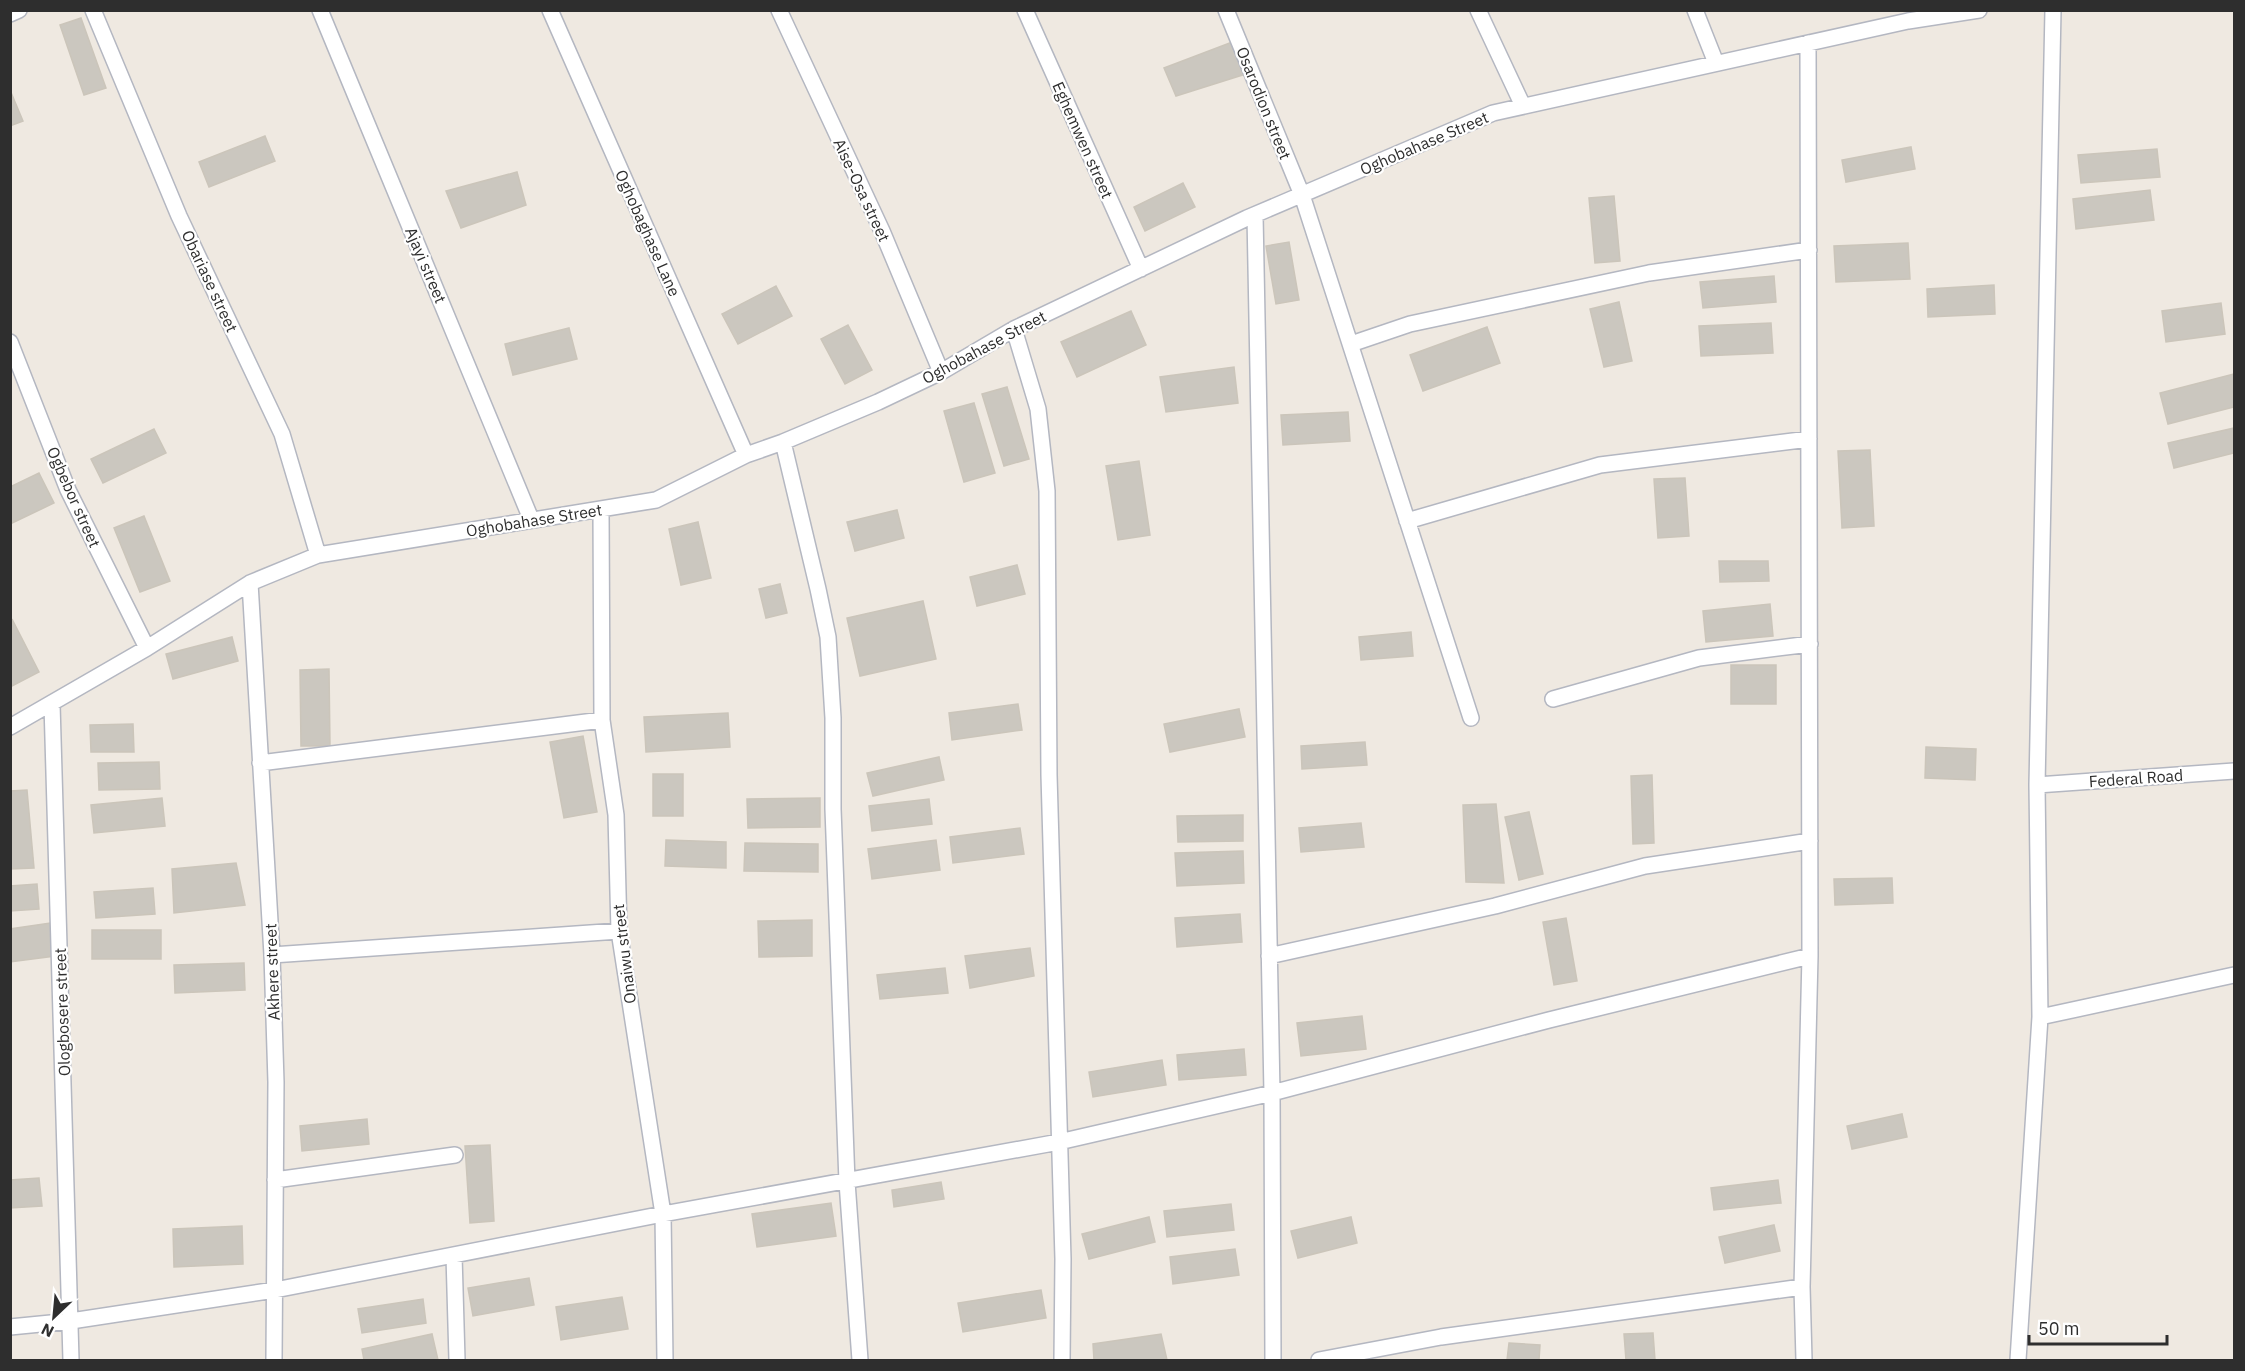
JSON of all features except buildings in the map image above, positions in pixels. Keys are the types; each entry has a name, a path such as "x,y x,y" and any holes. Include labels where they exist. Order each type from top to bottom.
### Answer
{"street":[{"path":"10,14 19,10"},
{"name":"Obariase street","path":"93,10 179,216 282,434 318,555"},
{"name":"Ajayi street","path":"320,10 531,519"},
{"name":"Oghobaghase Lane","path":"550,10 746,455"},
{"name":"Aise-Osa street","path":"779,10 882,231 941,372"},
{"name":"Eghemwen street","path":"1025,10 1141,269"},
{"name":"Osarodion street","path":"1226,10 1302,195 1471,718"},
{"path":"1478,10 1522,106"},
{"path":"1695,10 1716,63"},
{"name":"Oghobahase Street","path":"10,728 147,648 250,583 318,555 656,500 746,455 878,402 941,372 1014,329 1256,215 1493,113 1941,13 1979,10"},
{"path":"2018,1360 2040,1017 2037,785 2053,10"},
{"path":"1804,1360 1802,1287 1810,956 1808,43"},
{"path":"1256,215 1272,1093 1273,1360"},
{"path":"1351,344 1410,324 1649,273 1809,250"},
{"path":"1014,329 1038,409 1047,491 1049,775 1063,1259 1062,1360"},
{"name":"Ogbebor street","path":"10,342 68,490 147,648"},
{"path":"1407,521 1600,465 1809,439"},
{"path":"783,442 828,637 833,718 833,809 847,1182 860,1360"},
{"name":"Onaiwu street","path":"601,510 602,720 616,815 619,931 663,1214 664,1360"},
{"name":"Akhere street","path":"250,583 272,955 276,1082 274,1360"},
{"path":"1553,699 1699,658 1810,644"},
{"name":"Ologbosere street","path":"52,704 71,1360"},
{"path":"261,763 602,720"},
{"name":"Federal Road","path":"2037,785 2235,771"},
{"path":"1269,956 1495,906 1646,866 1810,841"},
{"path":"272,955 619,931"},
{"path":"10,1328 275,1290 663,1214 1059,1142 1272,1093 1549,1020 1810,956"},
{"path":"2040,1017 2235,975"},
{"path":"275,1180 455,1155"},
{"path":"454,1255 457,1360"},
{"path":"1319,1360 1441,1337 1802,1287"}]}
